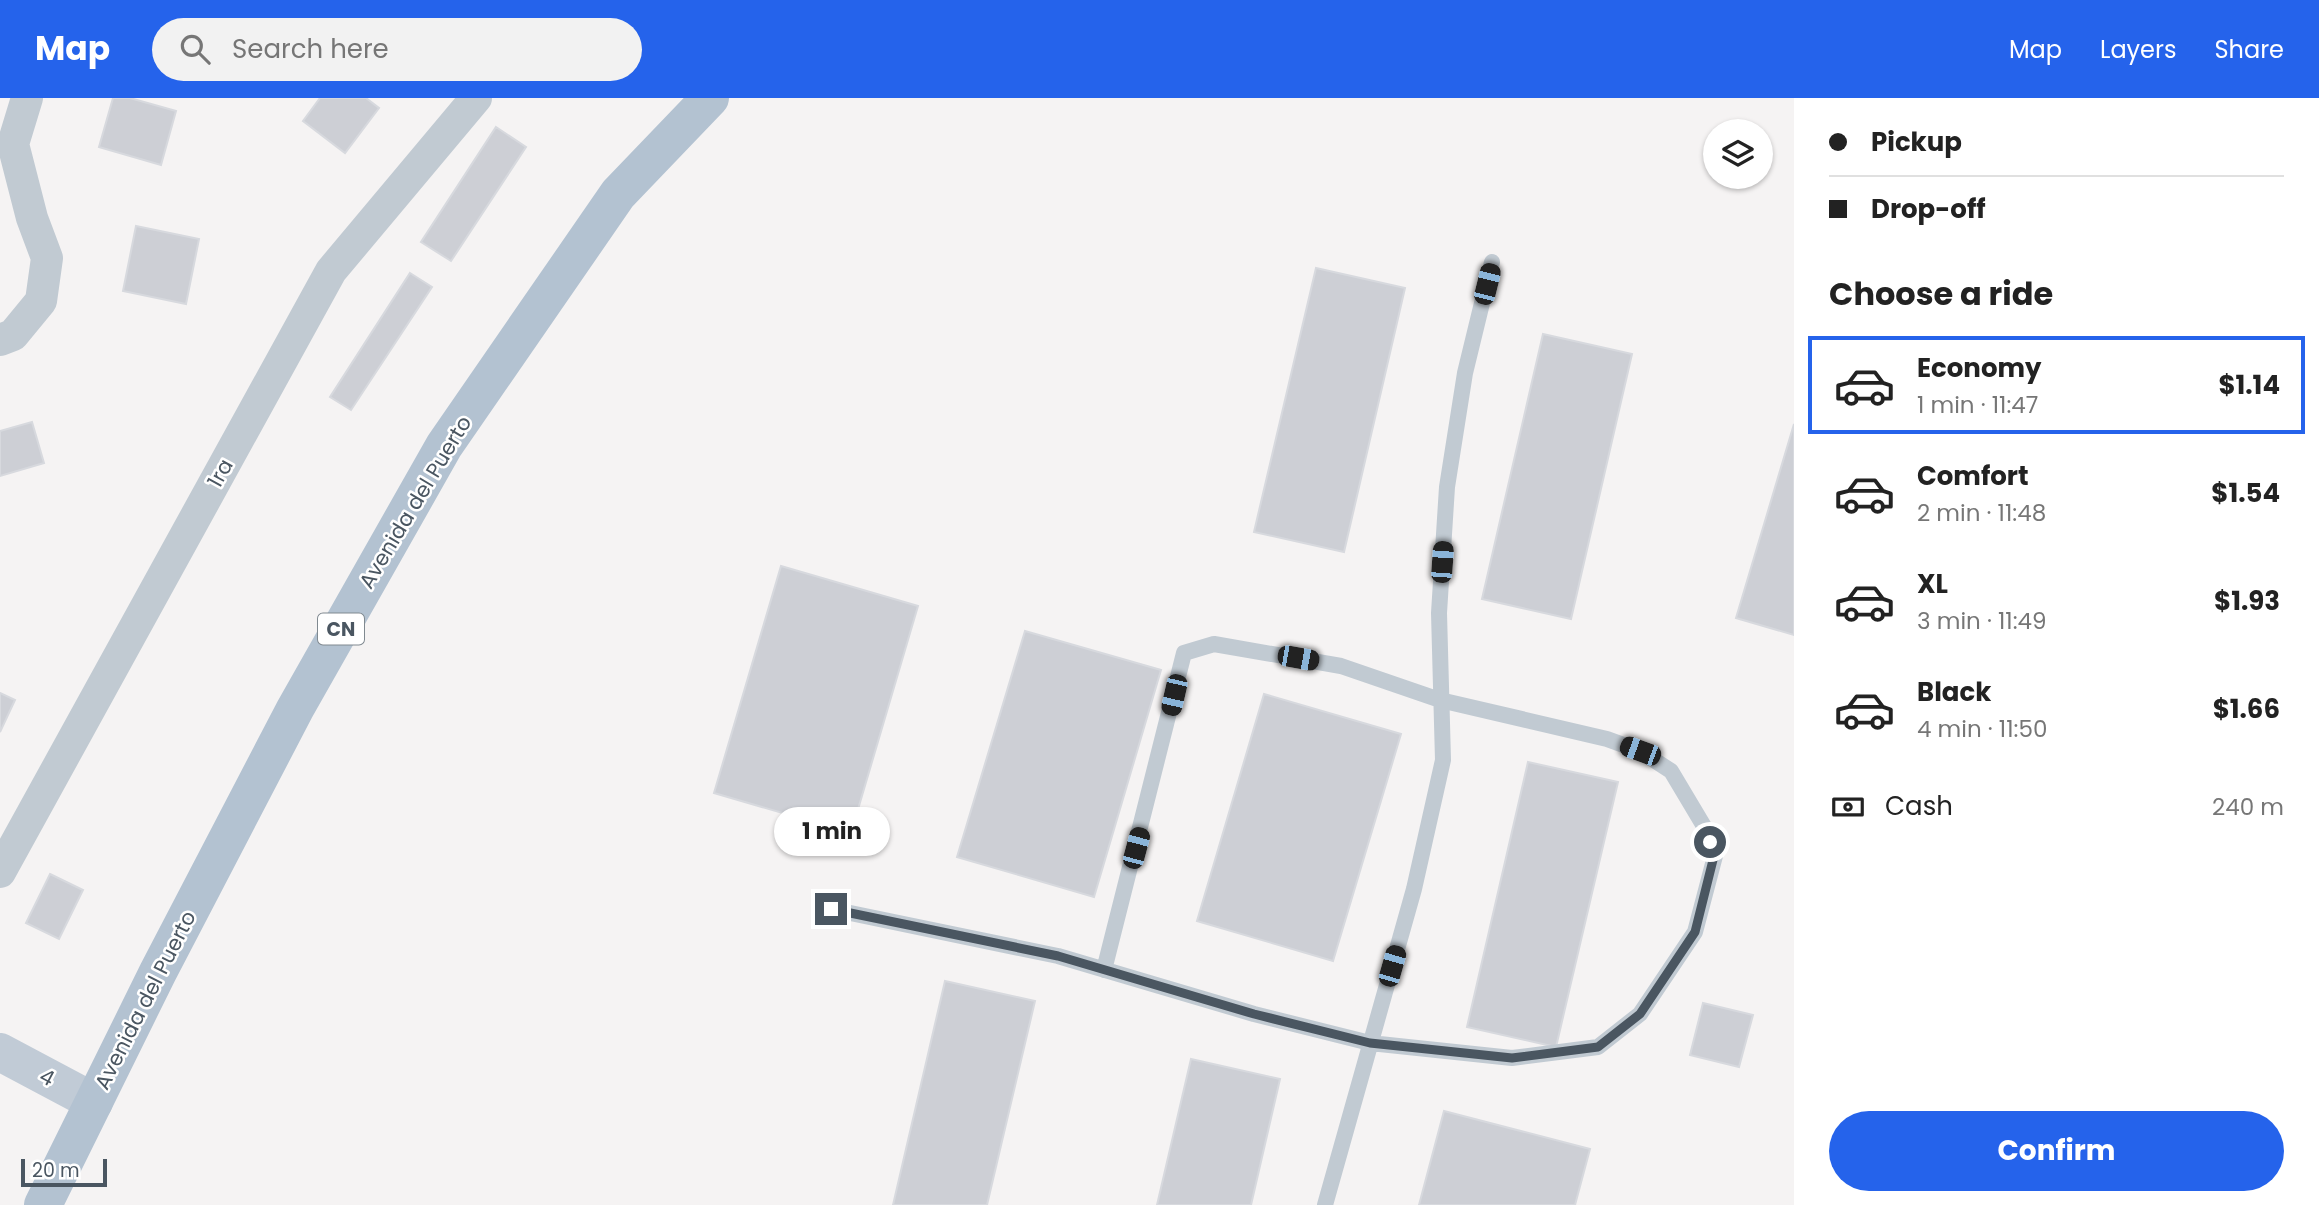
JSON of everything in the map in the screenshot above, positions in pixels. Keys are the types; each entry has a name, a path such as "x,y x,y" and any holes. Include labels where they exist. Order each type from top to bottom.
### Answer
{"main road":[{"name":"Avenida del Puerto","path":"43,1205 295,709 444,446 618,194 710,98"}],"street":[{"path":"0,340 13,335 41,301 47,258 7,148 27,98"},
{"name":"1ra","path":"0,872 331,271 476,98"},
{"name":"4","path":"0,1052 94,1102"}],"lane":[{"path":"1325,1205 1414,889 1443,760 1439,613 1447,487 1465,373 1492,261"},
{"path":"831,909 1058,956 1104,970 1254,1014 1370,1043 1512,1058 1598,1047 1640,1014 1695,932 1714,856 1705,828 1671,771 1640,751 1607,739 1440,700 1341,666 1214,644 1184,653 1104,970"}],"building":[{"path":"113,98 130,98 176,111 161,165 99,147"},
{"path":"320,98 366,98 379,108 345,153 303,121"},
{"path":"496,127 526,147 451,261 421,242"},
{"path":"136,226 199,239 186,304 123,291"},
{"path":"1316,268 1405,288 1344,552 1254,532"},
{"path":"410,273 432,287 351,410 330,397"},
{"path":"1543,334 1632,354 1571,619 1482,599"},
{"path":"32,422 44,463 0,476 0,431"},
{"path":"1794,424 1794,635 1736,618"},
{"path":"781,566 918,606 851,833 714,793"},
{"path":"1025,631 1161,670 1094,897 957,857"},
{"path":"0,693 15,700 0,732"},
{"path":"1264,694 1401,734 1333,961 1197,921"},
{"path":"1528,762 1618,782 1556,1047 1467,1027"},
{"path":"50,874 83,890 59,939 26,923"},
{"path":"945,981 1035,1001 987,1205 893,1205"},
{"path":"1703,1003 1753,1015 1739,1067 1690,1055"},
{"path":"1191,1059 1280,1079 1251,1205 1157,1205"},
{"path":"1444,1111 1590,1149 1575,1205 1419,1205"}],"route":[{"path":"831,909 1058,956 1254,1014 1370,1043 1512,1058 1598,1047 1640,1014 1695,932 1714,856 1710,842"}]}
